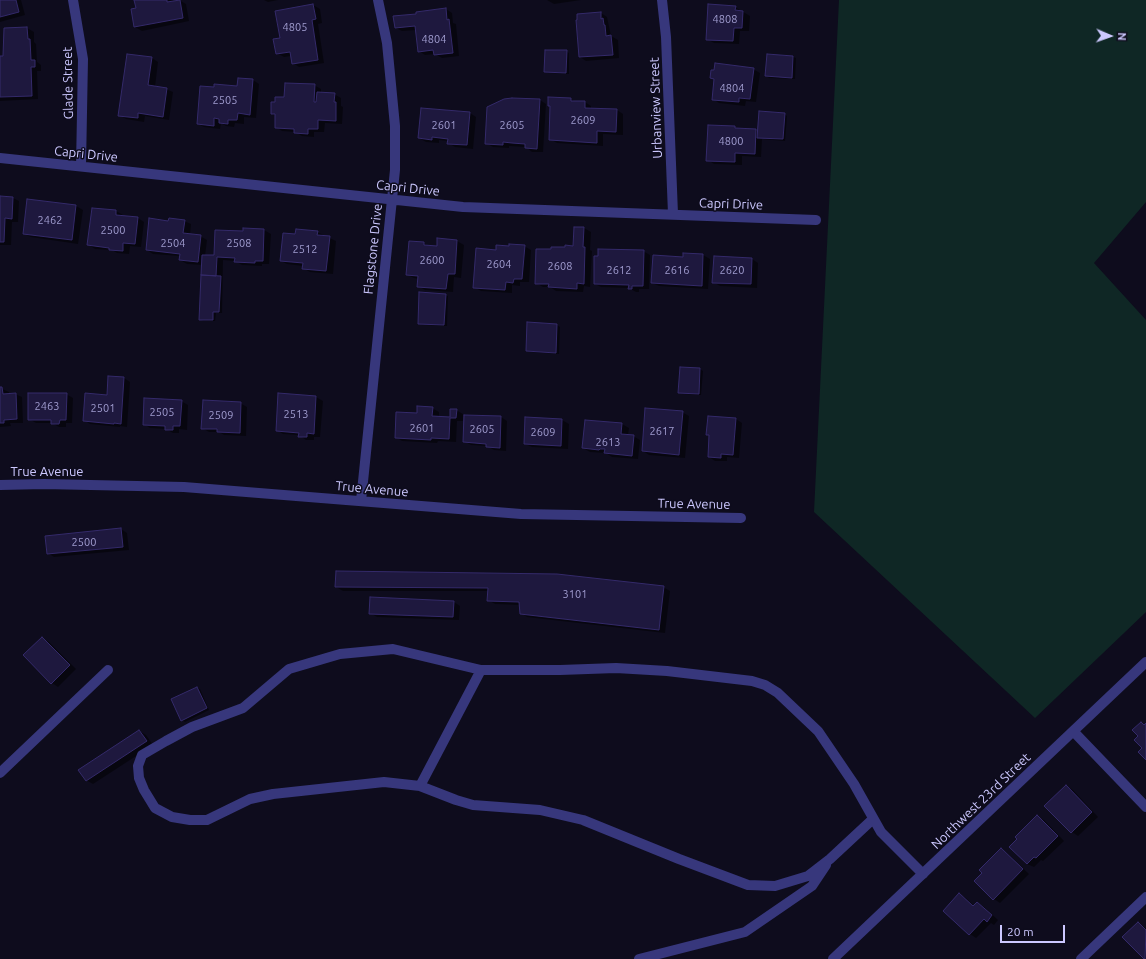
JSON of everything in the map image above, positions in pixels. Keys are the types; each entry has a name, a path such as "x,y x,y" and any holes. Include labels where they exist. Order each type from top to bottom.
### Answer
{"street":[{"name":"Glade Street","path":"73,0 83,59 81,166"},
{"name":"Flagstone Drive","path":"361,501 394,170 395,126 387,44 378,0"},
{"name":"Urbanview Street","path":"662,0 666,45 673,214"},
{"name":"Capri Drive","path":"0,158 391,200 463,206 816,220"},
{"name":"True Avenue","path":"0,485 44,484 184,487 521,514 741,518"},
{"path":"873,819 830,859 808,876 774,886 748,885 583,820 540,810 473,805 420,786 384,782 273,794 250,799 207,820 190,820 172,817 155,808 144,790 139,778 138,766 142,755 166,741 192,727 243,708 289,669 340,654 393,649 481,670 616,668 668,671 752,681 765,685 778,693 818,731 854,784 873,819 880,832 923,874"},
{"name":"Northwest 23rd Street","path":"834,959 1146,662"},
{"path":"0,773 108,670"},
{"path":"420,786 481,670"},
{"path":"1073,731 1146,807"},
{"path":"639,959 745,932 812,886 830,859"},
{"path":"1081,959 1146,897"}],"green space":[{"path":"839,0 1146,0 1146,202 1094,263 1146,320 1146,612 1035,718 814,512"}],"building":[{"path":"0,0 16,0 19,12 0,17"},
{"path":"134,0 167,0 167,2 180,0 183,18 134,27 131,9 136,8"},
{"path":"313,4 316,19 312,20 318,60 292,64 290,52 276,54 273,39 280,38 275,11"},
{"path":"708,4 736,6 735,10 743,11 742,28 734,28 733,41 706,40"},
{"path":"446,8 447,20 449,19 453,53 434,55 433,50 418,52 415,26 395,28 393,16 416,14 416,12"},
{"path":"601,12 601,19 603,18 606,36 611,35 613,55 579,57 576,20 577,14"},
{"path":"27,27 28,39 30,39 31,60 35,60 35,67 31,67 32,96 0,97 0,56 3,56 4,28"},
{"path":"545,50 567,50 566,73 544,72"},
{"path":"127,54 152,57 148,85 167,88 163,117 138,113 138,118 118,116"},
{"path":"767,54 793,56 792,78 765,76"},
{"path":"715,63 754,68 750,99 739,98 739,102 712,100 714,79 710,78 711,70 714,70"},
{"path":"238,78 253,79 250,115 238,113 237,120 228,120 228,124 219,123 219,119 214,118 214,126 197,124 200,86 214,87 214,84 237,86"},
{"path":"285,83 315,84 314,102 316,102 317,92 335,93 334,102 336,102 336,121 318,120 318,129 308,129 308,134 294,133 294,129 275,128 275,114 271,114 271,102 275,102 275,97 284,97"},
{"path":"548,97 571,98 571,101 585,101 585,108 617,109 616,132 597,131 597,143 549,140 550,106 548,106"},
{"path":"504,99 540,99 537,149 525,148 525,144 503,142 503,145 485,144 487,107"},
{"path":"421,108 470,112 467,145 447,144 448,139 432,137 432,140 418,138"},
{"path":"759,111 785,113 783,139 757,138"},
{"path":"708,125 735,126 735,128 756,129 755,154 735,153 735,162 706,161"},
{"path":"0,196 13,197 12,219 5,218 4,242 0,242"},
{"path":"27,199 76,205 72,240 23,234"},
{"path":"92,208 116,210 116,215 138,217 135,244 123,243 123,251 109,250 109,248 87,245"},
{"path":"149,218 168,221 169,218 185,220 183,233 201,235 198,262 179,260 180,254 146,250"},
{"path":"574,227 584,227 584,284 577,283 577,289 548,287 549,284 535,284 536,249 551,249 551,247 565,247 565,245 573,246"},
{"path":"243,228 264,229 263,261 255,261 255,263 234,262 235,258 217,257 216,276 201,275 202,255 214,255 215,230 243,231"},
{"path":"296,229 318,231 317,235 330,236 326,271 302,269 303,263 280,261 283,233 295,234"},
{"path":"437,238 457,240 455,274 448,274 446,289 417,287 418,276 406,275 409,241 424,242 424,245 437,246"},
{"path":"509,244 525,245 522,279 514,279 513,283 506,282 505,290 473,288 476,248 496,250 496,245 509,246"},
{"path":"598,249 644,250 643,286 632,286 632,289 628,289 629,285 594,284 594,256 598,256"},
{"path":"683,253 703,254 702,286 651,283 653,255 683,257"},
{"path":"714,256 752,258 751,284 712,283"},
{"path":"201,275 221,276 219,312 213,312 213,320 199,320"},
{"path":"419,292 446,294 444,325 418,324"},
{"path":"527,322 557,324 556,353 526,351"},
{"path":"680,367 700,368 699,394 678,393"},
{"path":"108,376 124,377 121,424 83,421 85,393 107,395"},
{"path":"0,387 2,387 3,394 16,393 17,419 4,420 4,423 0,423"},
{"path":"28,393 67,393 66,420 60,420 59,424 51,424 51,420 28,420"},
{"path":"278,393 316,396 314,434 307,433 307,437 298,437 299,433 276,431"},
{"path":"144,398 182,400 180,426 173,426 173,430 165,430 165,426 143,425"},
{"path":"203,400 241,402 240,433 217,432 217,429 201,429"},
{"path":"417,406 433,407 432,416 450,417 450,409 457,409 456,418 450,418 449,439 431,438 431,440 395,438 396,412 417,413"},
{"path":"645,408 683,411 679,455 642,451"},
{"path":"464,415 501,416 500,448 486,447 486,444 463,442"},
{"path":"708,416 736,418 733,455 721,454 721,458 708,457 709,435 706,435"},
{"path":"525,417 562,419 561,446 524,444"},
{"path":"585,420 622,423 621,434 634,435 632,456 604,453 605,449 599,450 582,448"},
{"path":"121,528 123,547 47,554 45,536"},
{"path":"336,571 557,574 664,586 659,630 520,614 519,602 487,601 488,588 335,587"},
{"path":"370,597 454,601 453,617 369,614"},
{"path":"42,637 70,665 51,684 23,655"},
{"path":"197,687 207,708 181,721 171,699"},
{"path":"1141,722 1144,725 1146,723 1146,760 1138,752 1142,748 1134,740 1138,736 1132,730"},
{"path":"139,730 147,741 86,781 78,770"},
{"path":"1066,785 1092,812 1071,833 1044,806"},
{"path":"1037,815 1058,836 1036,858 1034,857 1027,864 1009,847 1017,839 1015,837"},
{"path":"1001,848 1023,869 993,900 974,881 982,873 979,870"},
{"path":"959,893 973,906 977,902 992,915 987,922 984,919 969,935 943,911"},
{"path":"1138,922 1146,930 1145,959 1122,937"}]}
